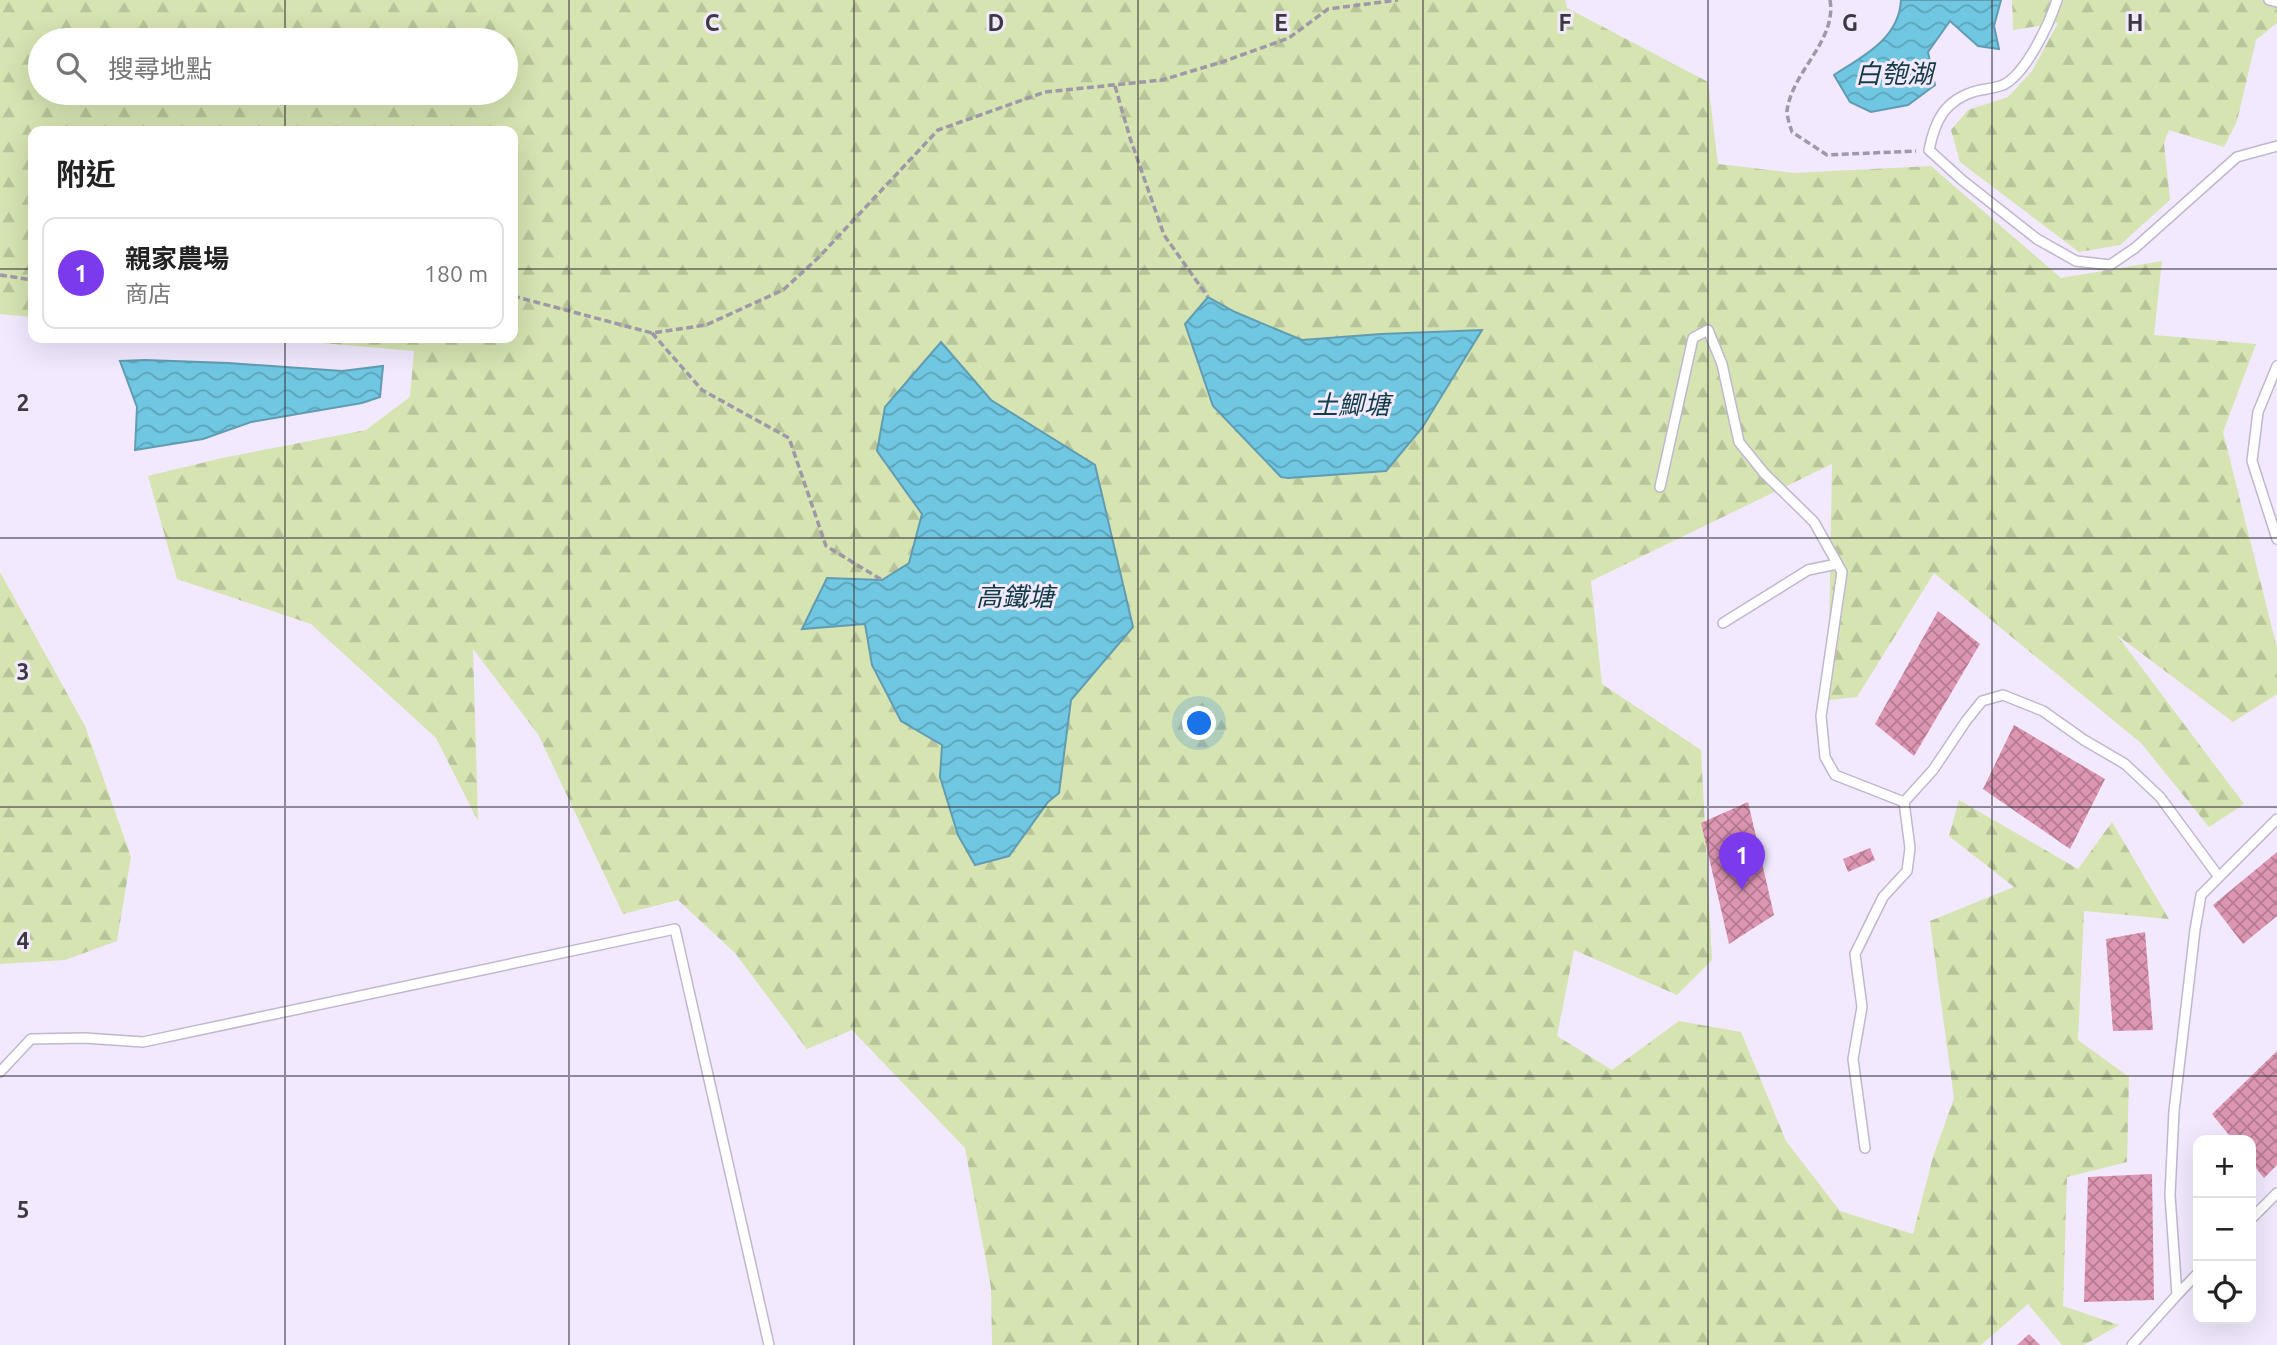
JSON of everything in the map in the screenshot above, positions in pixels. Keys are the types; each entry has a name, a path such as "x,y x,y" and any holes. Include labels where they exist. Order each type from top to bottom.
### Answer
{"lane":[{"path":"2057,0 2034,50 2020,69 2004,85 1962,95 1951,103 1934,125 1929,150 1962,180 2037,239 2076,261 2110,265 2135,248 2237,157 2277,146"},
{"path":"2269,0 2277,2"},
{"path":"1660,487 1693,338 1708,330 1722,363 1738,442 1814,522 1842,572 1821,716 1825,757 1835,775 1904,802"},
{"path":"2277,366 2258,412 2252,461 2277,539"},
{"path":"1723,623 1808,570 1837,564"},
{"path":"1865,1148 1853,1059 1862,1007 1855,954 1883,897 1907,871 1910,848 1904,802 1933,770 1982,701 2003,695 2043,710 2125,765 2160,797 2218,877"},
{"path":"2177,1295 2170,1195 2174,1111 2195,930 2202,895 2277,819"},
{"path":"0,1072 32,1039 85,1038 143,1042 675,929 769,1345"},
{"path":"2256,1214 2277,1192"},
{"path":"2132,1345 2193,1278"}],"path":[{"path":"518,297 652,332 706,325 783,290 818,258 938,130 1045,92 1162,80 1289,38 1328,9 1398,0"},
{"path":"1830,0 1832,8 1829,26 1795,86 1787,113 1792,132 1827,155 1929,150"},
{"path":"1115,85 1130,138 1164,235 1208,297"},
{"path":"0,275 28,280"},
{"path":"652,332 702,390 789,438 826,546 882,580"}],"green space":[{"path":"0,0 1565,0 1567,8 1708,82 1718,164 1794,173 1931,166 2061,278 2162,261 2154,335 2256,344 2223,432 2277,648 2277,694 2233,722 2117,635 2244,804 2209,827 2141,743 1934,573 1857,697 1828,700 1832,464 1591,581 1602,684 1701,750 1712,960 1677,995 1574,950 1557,1036 1612,1070 1679,1021 1741,1032 1786,1141 1840,1211 1913,1234 1933,1157 1954,1098 1930,921 2014,887 1949,836 1959,800 2078,869 2112,822 2169,919 2084,911 2078,1040 2129,1077 2127,1162 2067,1177 2063,1306 2119,1325 2084,1345 2062,1345 2028,1304 1981,1345 992,1345 991,1288 965,1148 852,1030 807,1049 735,953 678,900 623,914 538,734 473,649 478,821 436,738 311,624 177,579 148,476 222,458 366,430 410,397 414,351 322,343 518,343 518,126 28,126 28,317 0,314"},
{"path":"2012,0 2277,0 2277,23 2256,40 2237,121 2224,147 2169,130 2164,143 2170,200 2120,245 2079,252 1960,162 1951,130 1968,110 2008,97 2032,71 2058,23 2013,30"},
{"path":"0,572 85,726 131,857 117,941 65,960 0,964"}],"water":[{"name":"白匏湖","path":"1901,0 2001,0 1994,26 1999,49 1978,46 1950,21 1928,52 1935,85 1908,105 1871,112 1850,102 1834,75 1887,36 1899,14"},
{"name":"土鯽塘","path":"1208,297 1235,312 1302,340 1482,330 1422,428 1386,471 1288,478 1281,477 1213,406 1185,324"},
{"name":"高鐵塘","path":"941,342 991,400 1095,465 1133,627 1071,700 1059,793 1048,802 1009,856 975,865 958,835 940,777 942,745 901,721 872,665 865,624 802,629 827,578 882,580 909,563 922,514 877,451 885,407"},
{"path":"145,360 342,371 383,366 380,397 362,403 251,422 203,439 135,450 137,407 120,361"}],"building":[{"path":"1938,611 1980,644 1914,756 1875,724"},
{"path":"2014,725 2105,779 2070,849 1983,789"},
{"path":"1748,802 1774,915 1729,944 1701,823"},
{"path":"1870,848 1875,860 1848,872 1843,859"},
{"path":"2277,852 2277,916 2243,944 2213,905"},
{"path":"2145,932 2153,1030 2113,1031 2106,939"},
{"path":"2277,1051 2277,1165 2264,1178 2256,1168 2256,1135 2229,1135 2212,1114"},
{"path":"2152,1174 2154,1300 2084,1302 2088,1177"},
{"path":"2029,1334 2040,1345 2017,1345"}],"place":[{"name":"親家農場","path":"1742,890"}]}
